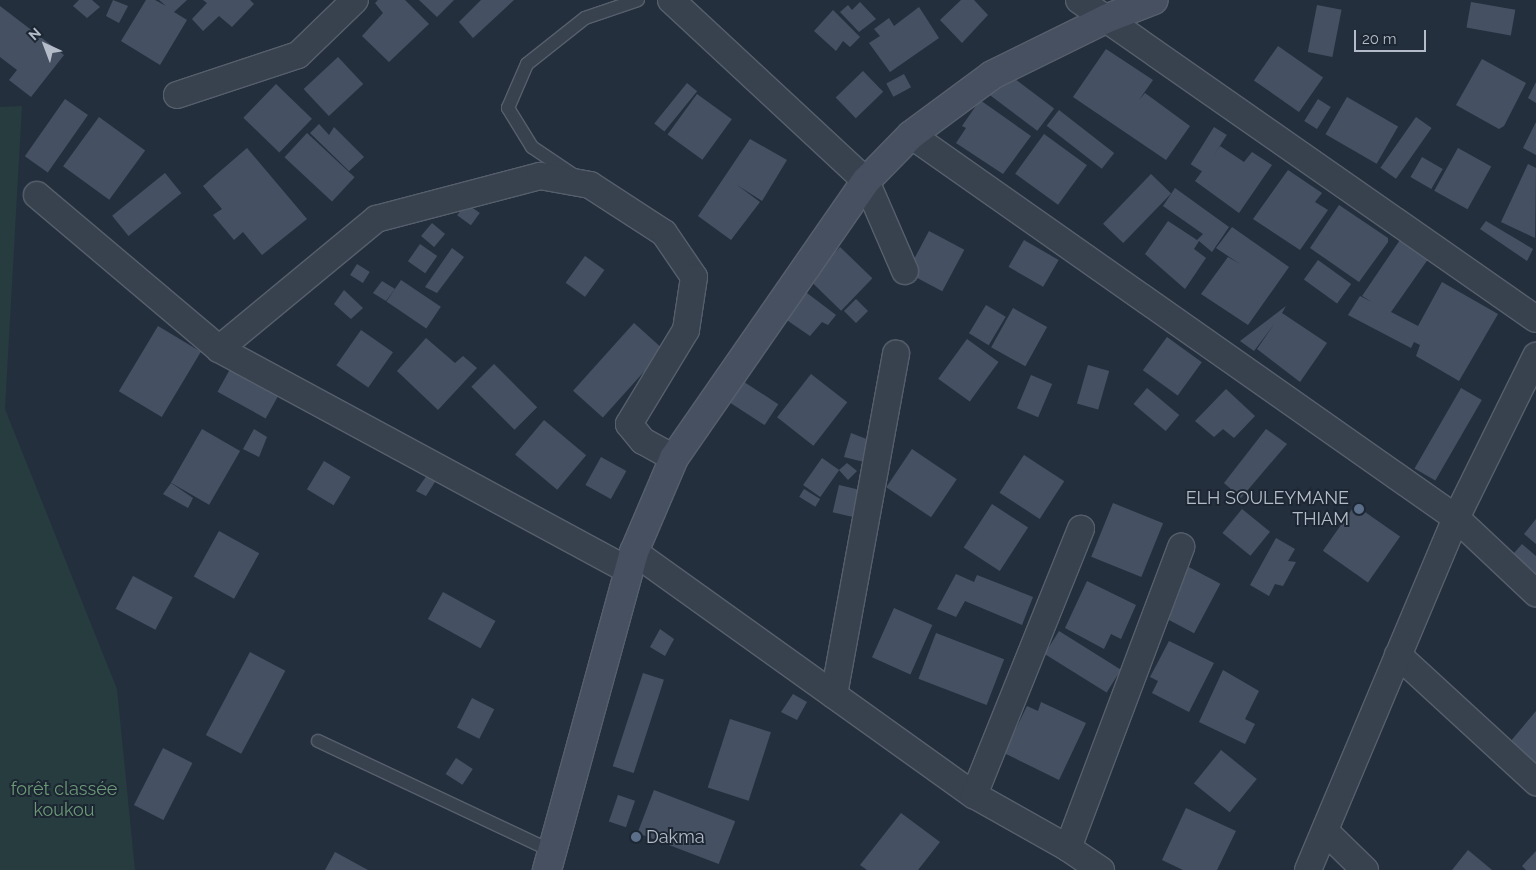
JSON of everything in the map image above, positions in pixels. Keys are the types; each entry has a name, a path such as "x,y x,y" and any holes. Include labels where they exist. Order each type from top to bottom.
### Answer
{"street":[{"path":"177,95 298,55 355,0"},
{"path":"671,0 866,181 905,271"},
{"path":"1080,0 1536,319"},
{"path":"550,861 631,562 674,458 866,181 910,135 992,75 1108,18 1154,0"},
{"path":"910,135 1456,518 1536,593"},
{"path":"220,349 376,218 540,176 590,185 664,233 694,276 686,330 629,424 643,441 674,458"},
{"path":"37,195 220,349 631,562 834,695 974,795 1068,848 1101,870"},
{"path":"834,695 896,354"},
{"path":"1308,870 1456,518 1536,356"},
{"path":"974,795 1081,528"},
{"path":"1068,848 1181,547"},
{"path":"1398,655 1536,782"},
{"path":"1325,831 1366,870"}],"lane":[{"path":"590,185 532,147 508,108 527,64 585,18 638,0"},
{"path":"318,741 550,861"}],"green space":[{"name":"forêt classée koukou","path":"22,106 5,409 117,689 135,870 0,870 0,107"}],"building":[{"path":"79,0 92,0 100,7 87,18 73,6"},
{"path":"113,0 128,6 119,23 106,16"},
{"path":"146,0 155,0 166,6 159,0 187,0 174,12 187,20 160,65 121,41"},
{"path":"203,0 250,0 254,4 232,27 219,16 203,31 192,19 207,3"},
{"path":"378,0 405,0 429,24 389,62 362,36 383,13 375,3"},
{"path":"419,0 454,0 437,17"},
{"path":"481,0 514,0 473,38 459,22"},
{"path":"961,0 974,0 988,15 962,43 940,20"},
{"path":"860,2 876,19 859,32 840,12 848,5 852,10"},
{"path":"1471,2 1515,10 1511,35 1466,28"},
{"path":"1317,5 1342,10 1332,57 1308,52"},
{"path":"0,6 64,55 31,97 9,80 17,70 0,57"},
{"path":"919,7 939,38 890,72 869,43 880,36 874,29 889,18 894,26"},
{"path":"833,10 860,37 850,47 843,41 836,51 814,31"},
{"path":"1278,46 1323,78 1299,112 1254,80"},
{"path":"1106,49 1153,80 1139,100 1145,93 1190,126 1166,160 1073,97"},
{"path":"338,57 363,84 329,116 304,89"},
{"path":"1482,59 1526,83 1504,126 1499,129 1456,105"},
{"path":"863,71 883,92 856,118 836,97"},
{"path":"1007,73 1054,109 1037,131 990,95"},
{"path":"904,74 911,87 893,97 886,83"},
{"path":"1536,82 1536,103 1528,98"},
{"path":"687,83 697,91 664,132 654,123"},
{"path":"276,84 312,119 279,153 243,118"},
{"path":"697,94 732,119 702,160 668,134"},
{"path":"1347,97 1398,126 1377,164 1326,134"},
{"path":"65,99 88,115 48,172 25,156"},
{"path":"1318,99 1331,107 1317,129 1304,121"},
{"path":"980,100 1031,136 1003,174 956,143 966,128 962,126"},
{"path":"1059,110 1114,153 1102,169 1047,126"},
{"path":"99,117 145,151 109,200 63,166"},
{"path":"1416,117 1432,128 1396,179 1380,168"},
{"path":"1536,122 1536,155 1523,148"},
{"path":"319,124 329,135 334,127 364,157 349,171 310,133"},
{"path":"1214,127 1227,135 1203,172 1191,164"},
{"path":"307,133 355,177 332,201 284,157"},
{"path":"1044,134 1087,165 1058,205 1015,174"},
{"path":"750,139 787,160 762,201 737,185 760,202 731,240 698,216"},
{"path":"1220,146 1244,162 1252,152 1272,165 1239,213 1195,181"},
{"path":"247,148 307,219 262,255 243,232 234,240 213,215 222,209 203,186"},
{"path":"1458,148 1491,166 1467,209 1434,191"},
{"path":"1422,157 1443,169 1431,189 1410,177"},
{"path":"1528,164 1536,168 1535,238 1501,222"},
{"path":"1288,170 1322,193 1315,202 1328,210 1300,250 1253,219"},
{"path":"165,173 181,193 129,236 112,216"},
{"path":"1151,174 1171,193 1123,243 1103,224"},
{"path":"1175,188 1229,227 1212,252 1199,241 1194,249 1206,258 1185,289 1145,254 1168,221 1197,240 1203,234 1163,206"},
{"path":"466,203 480,213 471,225 457,215"},
{"path":"1339,205 1388,238 1388,242 1359,282 1310,248"},
{"path":"1486,221 1533,249 1527,261 1480,229"},
{"path":"432,223 445,234 434,247 421,236"},
{"path":"1232,227 1289,267 1248,325 1201,294 1228,257 1240,264 1216,248"},
{"path":"929,231 964,250 942,291 907,272"},
{"path":"1404,234 1431,255 1391,312 1418,326 1442,282 1498,314 1459,381 1416,356 1420,345 1414,342 1411,348 1348,315 1360,296 1372,302 1362,296"},
{"path":"1024,240 1059,260 1043,287 1008,267"},
{"path":"420,244 437,256 425,273 408,261"},
{"path":"840,247 872,278 841,311 809,279"},
{"path":"452,248 464,257 437,293 425,287"},
{"path":"585,256 604,270 585,297 566,283"},
{"path":"1318,260 1351,284 1337,304 1304,279"},
{"path":"357,264 370,272 363,283 350,275"},
{"path":"401,280 441,307 426,328 386,302"},
{"path":"382,281 395,289 386,301 373,293"},
{"path":"795,284 836,315 828,325 822,322 810,336 775,312"},
{"path":"344,290 363,308 351,319 334,304"},
{"path":"856,299 868,311 856,323 844,311"},
{"path":"986,305 1006,317 989,345 969,333"},
{"path":"1286,306 1282,313 1327,343 1300,382 1257,349 1275,323 1254,351 1240,341"},
{"path":"1013,308 1047,327 1025,366 991,347"},
{"path":"634,323 664,350 603,417 573,391"},
{"path":"158,326 201,352 162,417 119,391"},
{"path":"361,330 393,352 368,388 336,365"},
{"path":"1167,337 1202,362 1178,395 1143,370"},
{"path":"426,338 455,363 463,356 477,368 438,410 397,371"},
{"path":"967,339 999,362 970,402 938,379"},
{"path":"234,362 282,389 266,418 218,392"},
{"path":"494,364 537,407 515,430 471,387"},
{"path":"1088,365 1109,371 1098,410 1077,403"},
{"path":"811,374 847,402 813,446 777,417"},
{"path":"1031,375 1052,384 1038,417 1017,408"},
{"path":"738,378 778,404 765,425 724,399"},
{"path":"1147,388 1179,415 1166,431 1134,404"},
{"path":"1461,388 1482,400 1435,481 1414,469"},
{"path":"1226,389 1255,416 1234,438 1223,429 1214,437 1195,421"},
{"path":"544,420 586,455 557,490 515,454"},
{"path":"202,429 240,451 209,505 171,483"},
{"path":"254,429 267,437 259,457 243,449"},
{"path":"1266,429 1287,444 1241,498 1224,483"},
{"path":"851,433 869,440 864,462 844,457"},
{"path":"912,449 957,479 931,517 886,487"},
{"path":"1024,455 1064,481 1040,519 999,493"},
{"path":"601,457 626,471 611,499 585,485"},
{"path":"822,458 839,470 820,497 803,485"},
{"path":"324,461 351,477 334,505 307,489"},
{"path":"847,463 857,471 848,480 839,470"},
{"path":"432,468 440,474 426,496 416,491"},
{"path":"171,483 193,498 188,508 163,494"},
{"path":"839,485 861,490 855,517 833,512"},
{"path":"804,489 820,499 815,507 799,497"},
{"path":"1113,503 1163,523 1141,577 1091,557"},
{"path":"992,504 1028,527 1000,571 964,548"},
{"path":"1355,505 1400,537 1368,582 1323,551"},
{"path":"1242,509 1270,532 1250,556 1222,533"},
{"path":"1536,519 1536,544 1524,534"},
{"path":"219,531 259,553 234,599 194,576"},
{"path":"1276,538 1295,549 1288,561 1296,562 1283,586 1275,584 1269,596 1250,585"},
{"path":"1522,544 1536,556 1536,583 1508,560"},
{"path":"1185,565 1220,584 1194,633 1159,614"},
{"path":"956,574 974,582 977,575 1033,597 1022,625 965,601 956,617 937,609"},
{"path":"133,576 173,597 155,630 116,609"},
{"path":"1087,581 1136,605 1121,639 1111,634 1104,649 1065,628"},
{"path":"443,592 495,621 480,648 428,619"},
{"path":"894,608 932,625 910,674 872,657"},
{"path":"660,629 674,639 665,656 650,647"},
{"path":"1059,631 1121,670 1107,693 1045,654"},
{"path":"936,633 1004,659 987,705 918,679"},
{"path":"1169,641 1214,663 1189,712 1152,693 1158,681 1150,677"},
{"path":"250,652 285,671 241,754 206,735"},
{"path":"1223,670 1259,691 1245,719 1255,724 1245,744 1199,722"},
{"path":"643,673 664,680 634,773 613,766"},
{"path":"793,694 807,702 797,720 781,712"},
{"path":"472,698 494,709 479,739 457,727"},
{"path":"1041,702 1086,723 1059,780 1004,753 1027,706 1038,711"},
{"path":"1536,711 1536,765 1510,742"},
{"path":"730,719 771,732 749,801 708,787"},
{"path":"163,748 192,763 163,820 134,805"},
{"path":"1221,750 1257,779 1230,812 1194,783"},
{"path":"456,758 473,769 462,785 446,774"},
{"path":"654,790 735,821 719,864 638,833"},
{"path":"618,795 635,801 626,827 609,821"},
{"path":"1186,808 1236,831 1217,870 1183,870 1162,860"},
{"path":"901,813 940,842 918,870 867,870 860,865"},
{"path":"1468,850 1492,870 1452,870"},
{"path":"1536,851 1536,870 1526,870 1522,866"},
{"path":"335,852 368,870 325,870"}],"place":[{"name":"ELH SOULEYMANE THIAM","path":"1359,509"},
{"name":"Dakma","path":"636,837"}]}
